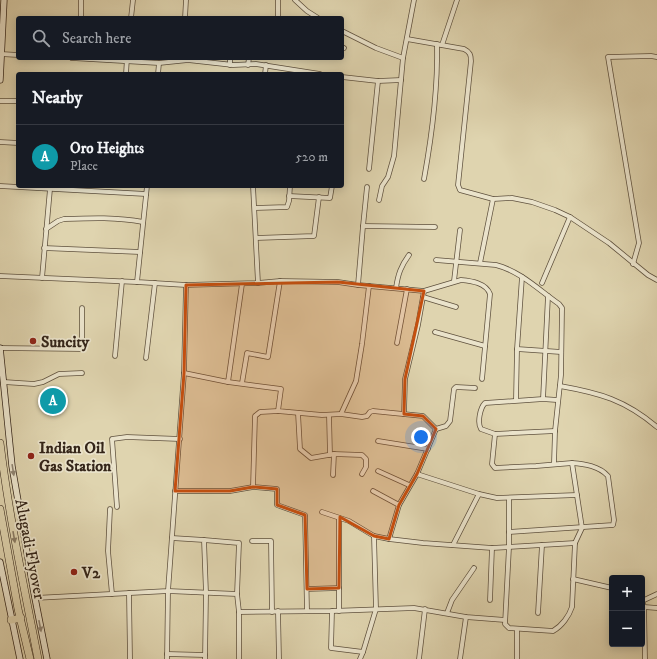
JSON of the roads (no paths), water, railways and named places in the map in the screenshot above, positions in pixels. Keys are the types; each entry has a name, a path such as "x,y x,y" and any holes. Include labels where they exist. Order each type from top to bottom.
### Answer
{"highway":[{"name":"Alugadi Flyover","path":"0,443 6,493 38,659"},
{"name":"Alugadi Flyover","path":"0,509 14,588 30,659"},
{"path":"11,620 21,618"}],"street":[{"path":"0,80 4,0"},
{"path":"81,0 81,16"},
{"path":"131,16 133,0"},
{"path":"185,16 186,0"},
{"path":"278,0 278,16"},
{"path":"295,0 315,16"},
{"path":"379,200 382,186 388,177 394,156 403,58 414,0"},
{"path":"424,179 432,134 439,44 458,0"},
{"path":"344,32 376,48 403,58"},
{"path":"407,39 464,49 471,55 458,188 464,192 493,199 512,198 532,202 570,217 608,243 633,264 657,280"},
{"path":"1,54 16,55"},
{"path":"633,264 639,243 608,57 657,57"},
{"path":"126,72 127,60"},
{"path":"135,60 160,63 181,60"},
{"path":"195,60 230,65 266,65 298,72"},
{"path":"230,60 230,65"},
{"path":"248,65 249,60"},
{"path":"158,72 160,63"},
{"path":"265,72 266,65"},
{"path":"344,77 401,80"},
{"path":"369,168 378,80"},
{"path":"0,101 16,101"},
{"path":"0,142 16,143"},
{"path":"0,186 16,187"},
{"path":"358,285 367,187"},
{"path":"33,188 146,194"},
{"path":"137,282 147,188"},
{"path":"253,188 258,283"},
{"path":"255,208 286,207 288,205 290,188"},
{"path":"289,196 330,198 332,188"},
{"path":"42,278 50,189"},
{"path":"256,238 314,236 319,197"},
{"path":"480,263 493,199"},
{"path":"542,283 570,217"},
{"path":"46,229 58,221 64,220 106,218 143,222"},
{"path":"363,226 435,227"},
{"path":"454,281 460,230"},
{"path":"44,248 140,252"},
{"path":"396,288 399,270 409,255"},
{"path":"436,260 480,263 505,267 522,277 562,308 560,386 555,431 554,464"},
{"path":"0,276 186,285 242,284 280,281 338,282 424,291 454,281 467,280 482,285 488,289 490,294 482,379"},
{"path":"516,400 517,349 522,277"},
{"path":"115,356 122,281"},
{"path":"242,384 247,353 268,357 280,281"},
{"path":"146,358 155,283"},
{"path":"228,382 242,284"},
{"path":"186,285 184,373 168,591 167,657 205,657 206,593 204,540"},
{"path":"341,414 356,380 370,286"},
{"path":"397,343 407,289"},
{"path":"404,414 405,379 424,291"},
{"path":"543,399 548,296"},
{"path":"423,297 456,307"},
{"path":"47,659 12,466 0,348 82,348 82,308"},
{"path":"435,332 485,346"},
{"path":"517,349 561,352"},
{"path":"4,382 34,384 43,382 59,374 82,373"},
{"path":"184,373 228,382 280,388 278,411"},
{"path":"560,386 603,395 628,406 657,427"},
{"path":"436,429 449,424 454,388 475,388"},
{"path":"555,431 495,434 484,431 479,427 483,404 485,403 516,400 558,400"},
{"path":"254,487 255,416 260,412 278,411 329,415 341,414 365,417 373,411 423,416 436,429"},
{"path":"298,413 300,449 312,458 332,454 362,455 366,460 366,467 362,474"},
{"path":"329,415 333,475"},
{"path":"389,539 399,505 409,485 417,474 436,429"},
{"path":"495,434 492,464 495,468 572,463 586,464 599,469 608,476 614,523 611,526 509,532"},
{"path":"117,507 112,439 127,437 180,438"},
{"path":"378,442 428,449"},
{"path":"509,498 510,546 505,620 506,626 517,629 556,630 568,616 570,611 575,543 582,528 572,463"},
{"path":"378,471 409,485"},
{"path":"417,474 478,494 497,498 577,495"},
{"path":"175,491 230,491 254,487 277,489 277,505 305,515 307,611"},
{"path":"373,491 399,505"},
{"path":"453,545 478,494"},
{"path":"110,509 108,551 112,594"},
{"path":"322,512 357,524 374,536 389,539 492,548 575,543"},
{"path":"339,518 339,611"},
{"path":"360,659 376,609 374,536"},
{"path":"172,538 239,543 237,594 239,612 239,659"},
{"path":"252,541 271,541 272,612"},
{"path":"538,613 542,545"},
{"path":"490,600 492,548"},
{"path":"0,562 20,659"},
{"path":"448,613 452,600 474,568"},
{"path":"573,579 609,587"},
{"path":"307,589 339,588"},
{"path":"35,598 168,591 237,594"},
{"path":"130,593 130,659"},
{"path":"645,600 657,594"},
{"path":"645,607 657,608"},
{"path":"239,612 339,611 407,608 425,609 466,617 505,620"},
{"path":"418,659 425,609"},
{"path":"332,611 331,648 363,652"},
{"path":"644,611 645,659"},
{"path":"278,612 279,659"},
{"path":"460,659 466,617"},
{"path":"517,629 517,659"}],"place":[{"name":"Suncity","path":"33,341"},
{"name":"Oro Heights","path":"53,401"},
{"name":"Indian Oil Gas Station","path":"31,456"},
{"name":"V2","path":"74,572"}]}
